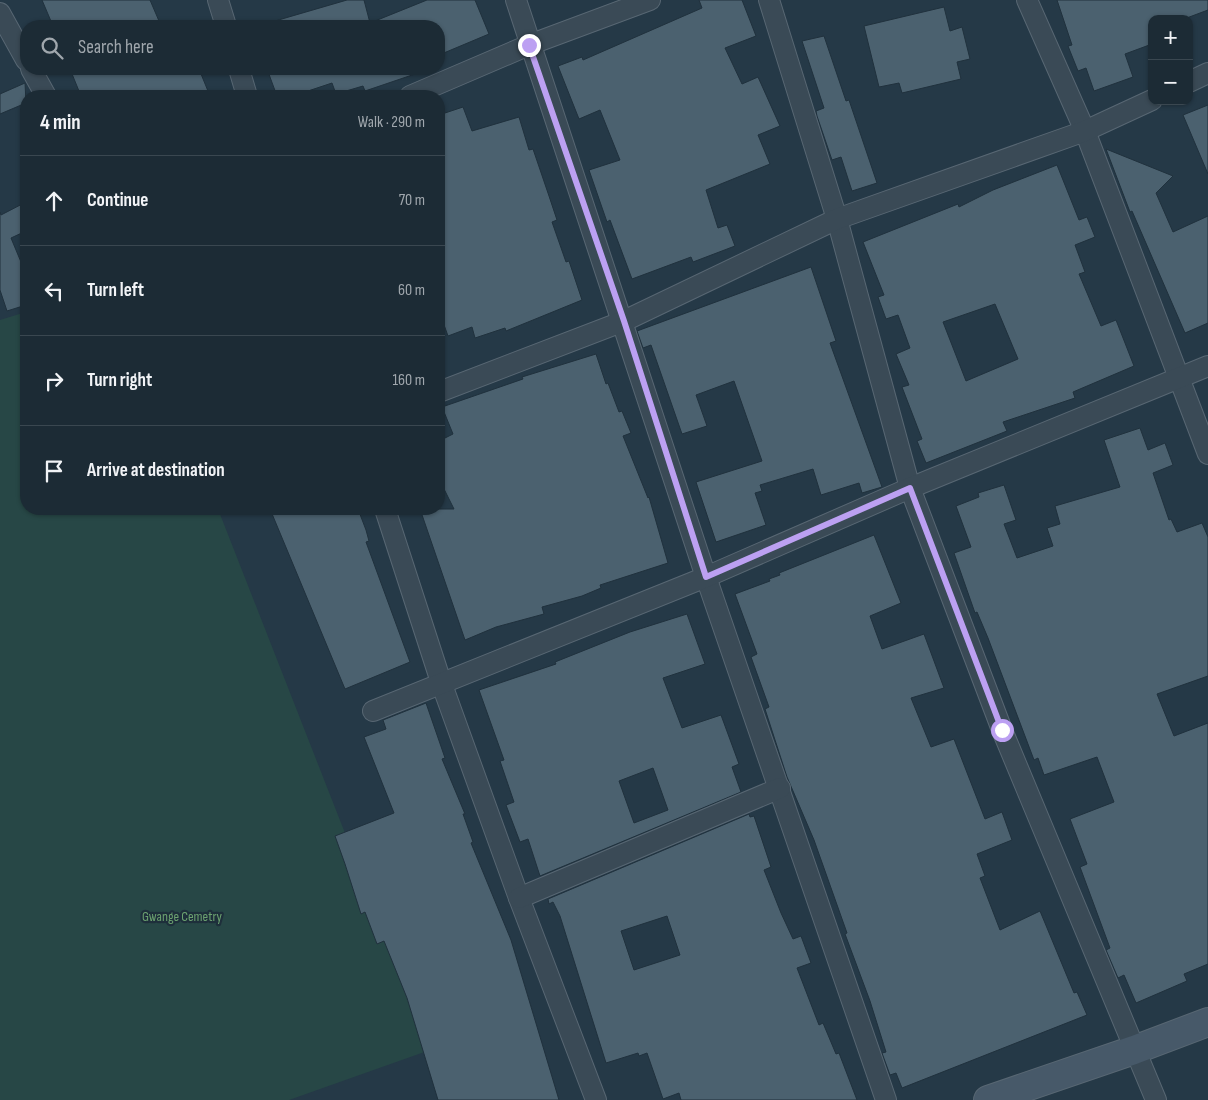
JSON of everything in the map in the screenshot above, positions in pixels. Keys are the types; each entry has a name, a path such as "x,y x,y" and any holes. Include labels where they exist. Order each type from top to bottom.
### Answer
{"street":[{"path":"218,0 224,20"},
{"path":"516,0 529,45 624,321 706,577 886,1100"},
{"path":"424,90 529,45 650,0"},
{"path":"769,0 837,219 910,488 1002,730 1156,1100"},
{"path":"1027,0 1084,131 1208,454"},
{"path":"0,13 20,49"},
{"path":"1193,80 1208,73"},
{"path":"34,75 43,90"},
{"path":"241,75 245,90"},
{"path":"445,390 624,321 837,219 1084,131 1148,102"},
{"path":"373,712 441,682 706,577 910,488 1208,366"},
{"path":"387,515 441,682 518,898 596,1100"},
{"path":"518,898 780,788"},
{"path":"988,1100 1134,1050 1208,1022"}],"green space":[{"name":"Gwange Cemetry","path":"20,314 20,515 220,515 430,1050 289,1100 0,1100 0,320"}],"building":[{"path":"42,0 150,0 159,20 50,20"},
{"path":"347,0 364,0 369,20 278,20"},
{"path":"427,0 475,0 489,34 445,52 445,20 377,20"},
{"path":"699,0 742,0 756,36 725,48 742,84 758,77 780,126 758,135 770,164 706,190 718,228 727,225 735,246 693,262 691,257 632,279 610,220 607,222 589,170 620,160 600,110 579,119 558,66 582,57 583,60 702,8"},
{"path":"1057,0 1208,0 1208,10 1193,16 1148,15 1148,45 1125,54 1133,77 1094,91 1086,68 1078,71 1068,46 1072,45"},
{"path":"944,7 950,31 962,27 970,59 957,62 961,79 902,93 899,83 879,87 864,26"},
{"path":"824,36 846,101 849,100 877,183 852,191 841,157 832,160 817,116 816,111 824,108 802,41"},
{"path":"72,75 201,75 208,90 79,90"},
{"path":"269,75 412,75 368,90 365,90 363,86 350,90 335,90 332,83 311,90 275,90"},
{"path":"25,83 25,90 20,90 20,106 0,114 0,94"},
{"path":"1208,105 1208,174 1183,115"},
{"path":"463,107 472,131 519,117 529,150 533,149 557,220 552,222 566,262 569,261 582,300 506,331 505,328 475,338 472,327 448,336 445,328 445,113"},
{"path":"1106,149 1173,176 1156,193 1173,232 1208,216 1208,323 1185,333 1132,211 1130,212"},
{"path":"1057,165 1079,220 1087,217 1095,237 1075,245 1085,272 1079,274 1101,326 1116,320 1134,366 1073,392 1075,398 1003,422 1007,431 926,463 917,441 922,439 902,387 909,385 896,354 910,348 898,315 886,319 878,297 884,295 863,242 958,204 959,207 993,190","holes":["995,304 1018,359 966,381 943,322"]},
{"path":"20,205 20,234 11,238 20,260 20,307 7,311 0,290 0,212 1,215"},
{"path":"811,267 836,341 830,343 882,487 862,493 859,483 821,495 813,469 760,485 762,491 755,493 766,525 716,542 696,482 762,461 734,381 696,395 707,426 682,434 651,345 643,348 637,331"},
{"path":"596,354 606,384 608,383 619,412 622,411 631,433 623,436 649,497 668,563 600,585 601,588 582,596 542,607 544,614 496,627 465,640 422,515 445,515 445,509 454,509 445,491 445,438 453,434 445,414 445,406 523,379 522,377"},
{"path":"1140,428 1148,450 1165,443 1173,465 1153,473 1169,520 1171,519 1177,532 1202,523 1208,537 1208,676 1157,694 1174,736 1208,723 1208,964 1184,974 1187,981 1136,1003 1124,975 1118,978 1106,950 1110,948 1080,867 1087,864 1070,819 1114,802 1097,757 1044,775 1038,758 1034,760 988,638 977,612 975,613 954,553 971,547 956,506 979,497 978,493 1004,485 1016,520 1004,524 1017,558 1053,546 1047,528 1060,524 1055,506 1120,487 1104,440"},
{"path":"272,515 360,515 369,541 366,542 410,662 345,689"},
{"path":"874,535 901,603 870,616 882,649 924,634 944,688 911,698 931,747 954,739 985,819 1002,812 1012,840 977,854 985,876 980,878 1000,930 1040,911 1074,993 1077,992 1087,1015 902,1088 896,1073 890,1075 882,1053 886,1052 870,1001 845,934 847,933 814,840 787,777 765,709 769,707 751,657 757,654 735,594 770,581 769,579 780,575 779,573"},
{"path":"687,614 705,664 663,678 682,728 721,715 739,764 732,767 741,792 540,876 528,839 520,842 506,805 514,802 500,761 504,760 479,690 556,664 555,662 630,632","holes":["653,768 668,810 634,823 619,781"]},
{"path":"426,703 445,758 442,759 465,814 463,814 473,842 471,843 511,940 559,1100 438,1100 407,998 384,941 377,944 365,912 361,914 335,836 394,813 364,737 386,729 383,720"},
{"path":"749,814 750,817 754,816 771,867 764,870 793,939 801,936 811,963 797,968 819,1025 823,1023 836,1054 839,1053 857,1100 681,1100 679,1093 663,1099 647,1053 639,1056 638,1053 606,1063 560,916 553,902 549,904 548,899","holes":["667,916 680,955 634,970 621,931"]}],"route":[{"path":"529,45 624,321 706,577 910,488 1002,730"}]}
